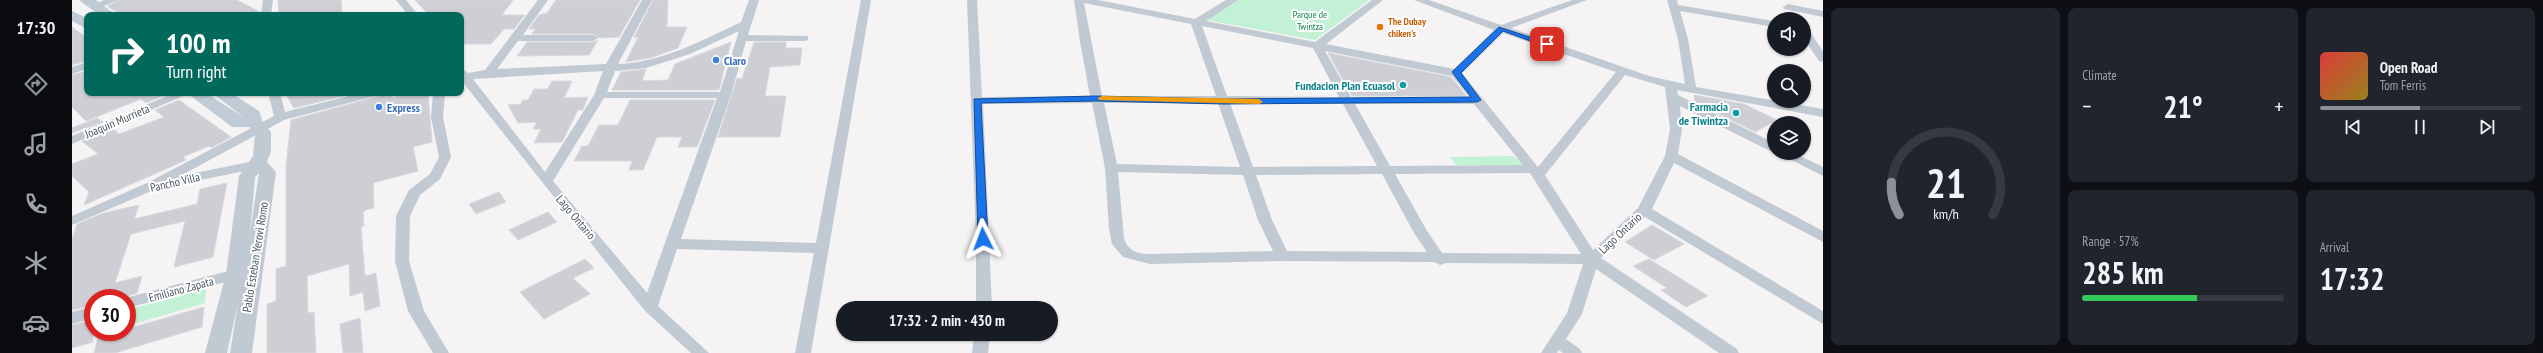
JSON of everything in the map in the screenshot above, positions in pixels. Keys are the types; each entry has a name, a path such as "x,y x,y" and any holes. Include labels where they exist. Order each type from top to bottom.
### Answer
{"main road":[{"path":"91,3 104,12"},
{"path":"72,15 84,22"},
{"path":"199,96 238,123 257,125 253,115 224,96"}],"street":[{"path":"91,3 114,0"},
{"path":"266,12 268,0"},
{"path":"489,73 543,0"},
{"path":"546,181 600,95 610,68 647,0"},
{"path":"650,307 725,95 754,0"},
{"path":"803,353 866,0"},
{"path":"972,0 984,301"},
{"path":"1079,0 1082,35 1112,168 1119,243 1130,255 1138,259 1282,256 1440,260 1592,259"},
{"path":"1083,0 1456,72 1535,172 1592,259 1731,353"},
{"path":"1196,23 1233,0"},
{"path":"1317,46 1378,0"},
{"path":"1419,0 1622,71 1671,91 1705,116 1767,145"},
{"path":"1456,72 1502,28 1582,0"},
{"path":"406,2 411,12"},
{"path":"1691,89 1683,39 1673,3 1767,23"},
{"path":"1787,4 1823,14"},
{"path":"1196,23 1265,220 1282,256"},
{"path":"464,75 636,67 656,63 707,44 746,24"},
{"path":"514,38 593,38"},
{"path":"742,38 804,38"},
{"path":"1811,41 1823,59"},
{"path":"1317,46 1387,168 1421,233 1440,260"},
{"path":"72,71 84,66"},
{"path":"1535,172 1622,71"},
{"name":"Lago Ontario","path":"464,78 546,181 650,307 701,353"},
{"path":"1671,91 1691,89 1823,113"},
{"name":"Lago Ontario","path":"1553,347 1574,314 1592,259 1644,210 1670,156 1676,129 1671,91"},
{"path":"600,95 725,95"},
{"name":"Joaquin Murrieta","path":"72,140 177,96"},
{"path":"275,96 280,117"},
{"path":"152,186 257,125 280,117 364,96"},
{"path":"438,96 437,101 439,135 445,156 435,176 414,194 403,216 402,261 416,311 441,353"},
{"path":"976,101 1096,98 1224,102 1477,100"},
{"path":"257,125 263,132 264,146 260,164"},
{"path":"1670,156 1822,235"},
{"path":"1798,160 1823,172"},
{"name":"Pancho Villa","path":"72,221 152,186 260,164"},
{"name":"Pablo Esteban Yerovi Romo","path":"216,353 236,274 247,176 260,164 268,172 241,353"},
{"path":"1112,168 1248,171 1387,168 1535,172"},
{"path":"1644,210 1823,318"},
{"path":"672,244 822,248"},
{"name":"Emiliano Zapata","path":"136,301 236,274"},
{"path":"72,318 84,315"},
{"path":"980,353 981,341"},
{"path":"1553,347 1574,353"}],"green space":[{"name":"Parque de Twintza","path":"1238,0 1369,0 1315,40 1206,20"},
{"path":"1513,156 1525,165 1456,165 1450,157"},
{"path":"206,288 205,303 136,323 136,307"}],"building":[{"path":"119,0 237,0 260,12 116,12 107,6"},
{"path":"278,0 341,0 342,12 279,12"},
{"path":"415,0 513,0 502,15 525,15 514,29 504,29 491,44 464,44 464,12 426,12"},
{"path":"556,0 640,0 619,37 599,38 593,34 532,34 535,29 529,29 539,15 547,13"},
{"path":"653,0 668,0 667,27 687,27 678,48 650,58 626,62 638,37 634,37"},
{"path":"72,27 84,36 84,62 72,65"},
{"path":"598,40 589,55 517,56 527,42 593,42"},
{"path":"731,42 719,90 612,90 621,72 646,69 642,81 668,80 675,64"},
{"path":"754,42 786,42 786,48 802,48 800,65 770,67 765,96 786,96 780,137 718,137 737,78 742,79"},
{"name":"Fundacion Plan Ecuasol","path":"1328,53 1451,77 1466,96 1352,96"},
{"path":"84,72 84,96 162,96 146,103 141,99 86,121 72,107 72,75"},
{"path":"552,81 572,81 564,98 588,97 583,110 578,110 562,142 534,143 541,129 533,129 537,122 518,123 508,105 521,104 523,100 528,100 534,89 548,89"},
{"name":"Farmacia de Tiwintza","path":"1694,95 1744,104 1769,116 1767,116 1767,125 1755,132 1695,102"},
{"path":"287,96 343,96 294,108"},
{"path":"379,96 392,96 392,98 400,96 428,96 432,142 413,147 418,171 373,183 374,208 365,210 363,213 364,226 361,227 365,276 376,273 380,306 365,311 363,292 350,296 349,264 307,276 308,313 314,312 316,353 267,353 267,304 276,301 276,269 286,266 286,167 291,120"},
{"path":"179,100 231,137 211,148 209,146 183,157 186,160 84,205 89,192 72,176 72,164 98,154 82,141 112,128 119,134 164,117 155,110"},
{"path":"630,100 715,100 697,147 678,147 682,137 657,137 643,170 629,170 632,161 574,161 582,146 588,146 599,125 618,125"},
{"path":"97,118 103,122 72,133 72,128"},
{"path":"227,183 213,257 174,267 185,221 131,234 115,283 142,276 137,293 136,289 84,289 84,307 72,310 72,239 77,224 104,213 139,205 134,219 197,204 200,189"},
{"path":"499,192 506,202 476,214 469,204"},
{"path":"548,212 557,222 518,240 509,230"},
{"path":"1652,225 1684,244 1654,260 1625,242"},
{"path":"585,259 594,268 573,278 590,294 544,319 520,292"},
{"path":"1649,259 1708,296 1686,307 1661,290 1667,288 1633,266"},
{"path":"204,307 202,327 115,353 94,353 97,341 136,341 136,326"},
{"path":"360,318 363,353 343,353 340,324"},
{"path":"84,322 84,341 93,342 72,348 72,325"}],"slow traffic":[{"path":"1102,98 1259,102"}],"place":[{"name":"The Dubay chiken's","path":"1380,27"},
{"name":"Claro","path":"716,60"},
{"name":"Fundacion Plan Ecuasol","path":"1403,85"},
{"name":"Express","path":"379,107"},
{"name":"Farmacia de Tiwintza","path":"1736,113"}],"route":[{"path":"983,239 976,101 1096,98 1224,102 1477,100 1456,72 1502,28 1547,44"}]}
